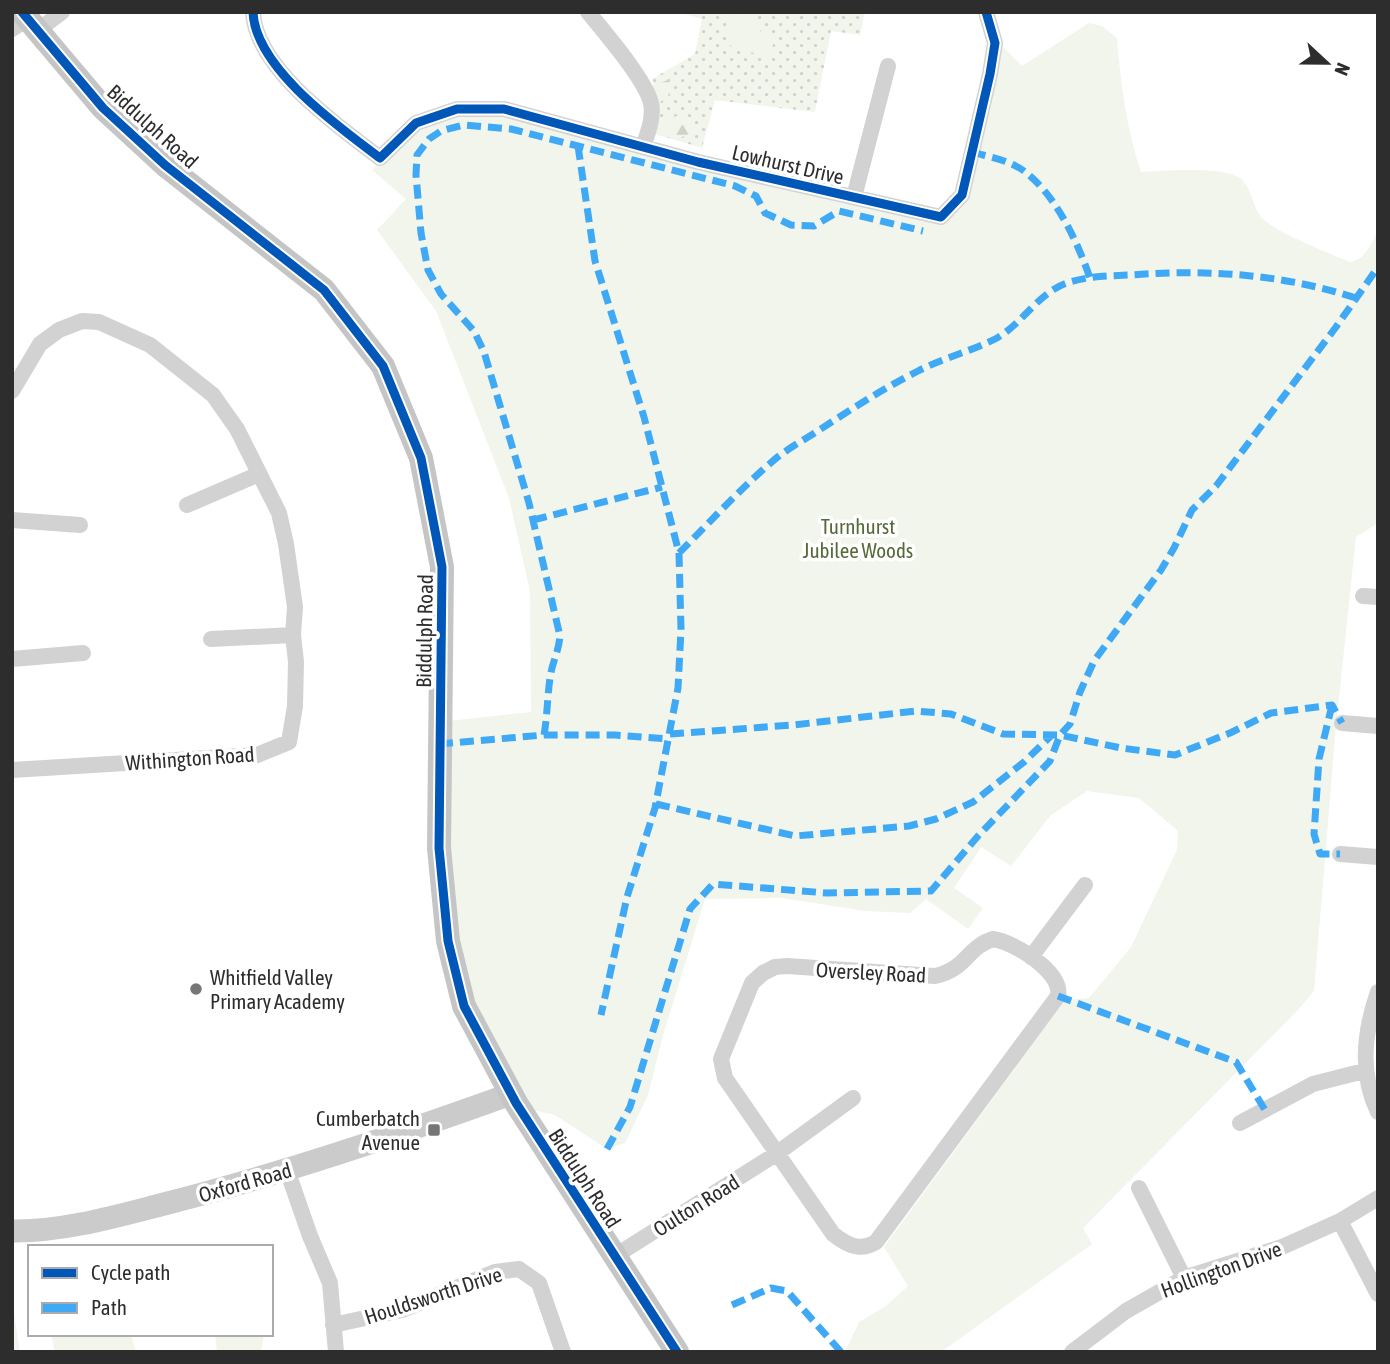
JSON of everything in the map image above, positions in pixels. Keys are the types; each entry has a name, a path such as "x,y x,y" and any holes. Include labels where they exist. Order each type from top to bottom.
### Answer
{"main road":[{"name":"Biddulph Road","path":"24,23 103,108 165,164 324,290 383,366 421,458 442,567 439,848 448,940 464,1006 511,1094 677,1352"}],"street":[{"path":"24,23 62,12"},
{"name":"Lowhurst Drive","path":"253,12 254,24 271,58 296,90 380,158 416,123 457,108 504,109 698,162 941,217 962,195 995,43 986,12"},
{"path":"588,12 645,89 651,104 651,118 643,146"},
{"path":"854,197 888,66"},
{"name":"Withington Road","path":"12,391 40,344 59,330 82,321 99,322 150,345 213,395 237,429 279,513 295,607 293,635 296,689 289,741 274,750 257,755 12,770"},
{"path":"187,505 259,474"},
{"path":"12,520 80,525"},
{"path":"211,639 293,635"},
{"path":"12,659 83,653"},
{"path":"1342,723 1378,726"},
{"path":"1340,853 1370,861"},
{"path":"1031,957 1085,885"},
{"name":"Oversley Road","path":"993,939 1004,940 1031,957 1057,981 1058,996 876,1242 869,1247 857,1248 844,1243 833,1234 725,1078 721,1059 752,983 775,967 787,966 934,976 961,966 978,947 993,939"},
{"path":"1378,992 1368,1019 1364,1071 1378,1112"},
{"path":"1240,1123 1313,1084 1364,1071"},
{"name":"Oxford Road","path":"12,1231 106,1219 226,1188 397,1135 511,1094"},
{"name":"Oulton Road","path":"615,1256 776,1154 853,1098"},
{"path":"287,1170 330,1283 336,1352"},
{"path":"1139,1188 1184,1278"},
{"name":"Hollington Drive","path":"1072,1352 1126,1311 1184,1278 1282,1247 1340,1221 1378,1198"},
{"path":"1340,1221 1378,1294"},
{"name":"Houldsworth Drive","path":"333,1325 402,1310 495,1272 519,1269 539,1283 563,1352"}],"green space":[{"path":"678,12 865,12 860,35 831,31 815,112 715,100 702,148 655,134 659,100 652,79 695,54 702,19"},
{"path":"730,12 753,15 760,30 774,39 771,56 733,49 727,40"},
{"name":"Turnhurst Jubilee Woods","path":"1089,23 1102,26 1117,38 1125,106 1141,172 1194,170 1235,175 1245,184 1259,214 1269,224 1350,262 1364,255 1378,231 1378,523 1356,537 1336,726 1314,991 1083,1228 1092,1244 941,1352 845,1352 859,1322 886,1306 908,1286 884,1247 1065,1000 1089,998 1131,947 1177,850 1178,831 1139,798 1087,791 1051,815 1011,866 981,847 954,888 983,908 968,929 926,899 910,913 865,911 782,898 705,899 662,1039 648,1095 625,1143 607,1149 555,1115 509,1105 464,1006 440,722 531,712 530,591 509,498 436,311 377,230 406,199 372,170 416,123 504,109 941,217 962,195 1001,45 1022,66"},
{"path":"668,80 671,87 668,96 659,103 651,86"},
{"path":"679,115 688,118 693,124 690,134 672,138 655,134 657,125"},
{"path":"12,1300 20,1352 12,1352"},
{"path":"51,1336 132,1336 136,1352 55,1352"},
{"path":"215,1336 264,1336 261,1352 217,1352"}],"marked path":[{"path":"544,735 550,676 560,636 529,503 484,352 474,331 441,294 428,270 421,233 416,175 417,155 429,139 441,131 463,125 511,129 735,186 756,196 765,213 791,225 814,226 839,211 923,231"},
{"path":"578,146 595,261 644,417 679,553 681,630 678,688 655,808 627,897 601,1015"},
{"path":"972,152 1012,164 1035,181 1064,220 1090,278"},
{"path":"607,1149 630,1107 690,909 713,884 827,893 931,891 978,836 1050,761 1060,735 1070,724 1094,661 1161,570 1192,510 1216,486 1378,267"},
{"path":"679,553 749,482 783,453 905,378 997,338 1047,294 1067,283 1106,276 1216,273 1300,283 1356,298"},
{"path":"533,520 662,487"},
{"path":"1332,705 1319,759 1314,834 1320,854 1340,854"},
{"path":"670,734 793,725 916,711 951,714 1003,734 1060,735 1121,748 1175,755 1271,713 1332,705 1342,723"},
{"path":"439,744 544,735 615,735 669,739"},
{"path":"656,804 795,836 909,826 936,819 973,802 1024,762 1052,735"},
{"path":"1058,996 1236,1062 1265,1110"},
{"path":"732,1305 771,1288 787,1291 841,1352"}],"cycle path":[{"path":"22,12 103,108 165,165 324,290 383,366 421,458 442,567 439,848 448,941 464,1006 516,1103 677,1352"},
{"path":"253,12 257,33 283,75 322,113 380,158 416,123 457,109 504,109 698,162 941,217 962,195 990,74 995,43 986,12"}],"place":[{"name":"Whitfield Valley Primary Academy","path":"196,989"},
{"name":"Cumberbatch Avenue","path":"434,1130"}]}
